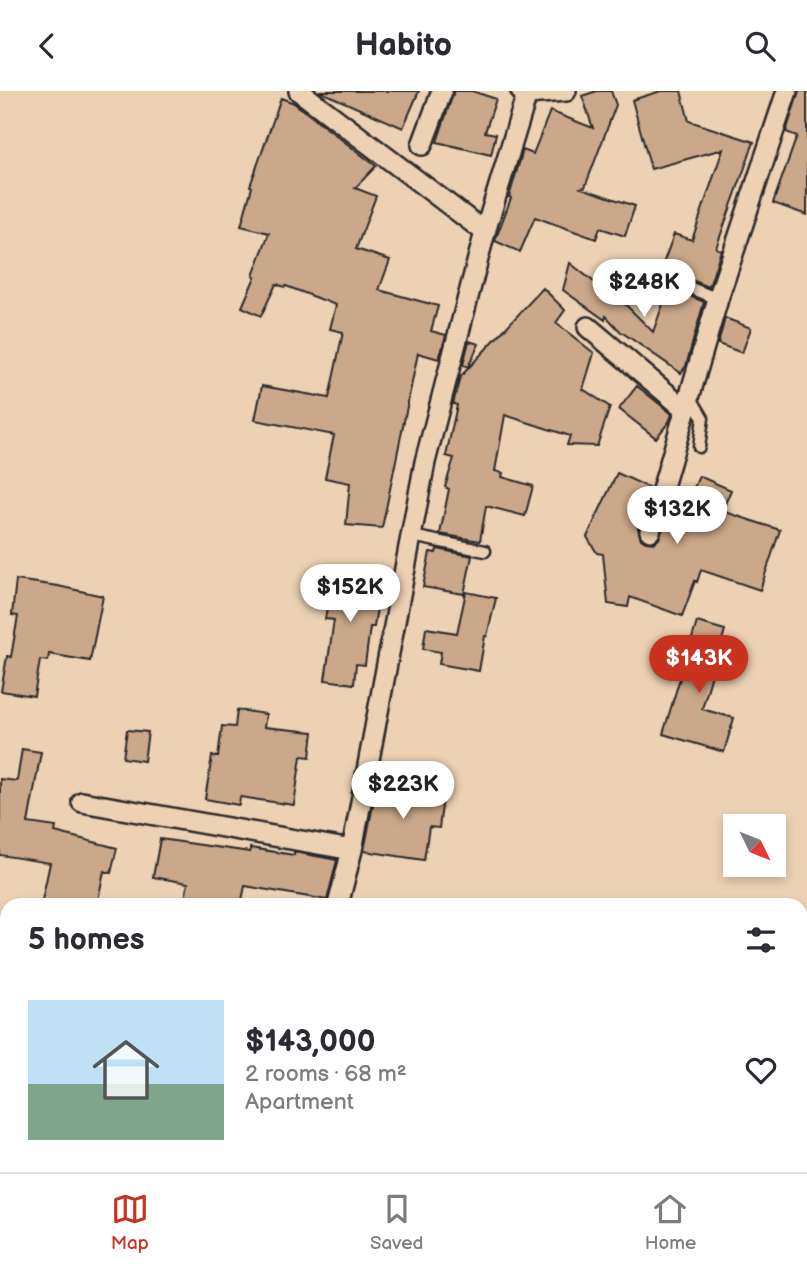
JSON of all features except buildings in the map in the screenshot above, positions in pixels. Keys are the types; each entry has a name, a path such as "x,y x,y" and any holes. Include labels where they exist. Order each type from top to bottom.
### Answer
{"street":[{"path":"299,91 485,232"},
{"path":"422,145 442,91"},
{"path":"340,898 352,851 425,462 524,92 566,91"},
{"path":"650,531 718,299 787,91"},
{"path":"589,327 687,403"},
{"path":"82,802 352,851"}],"lane":[{"path":"663,277 718,299"},
{"path":"687,403 703,418 699,447"},
{"path":"412,536 485,551"}]}
